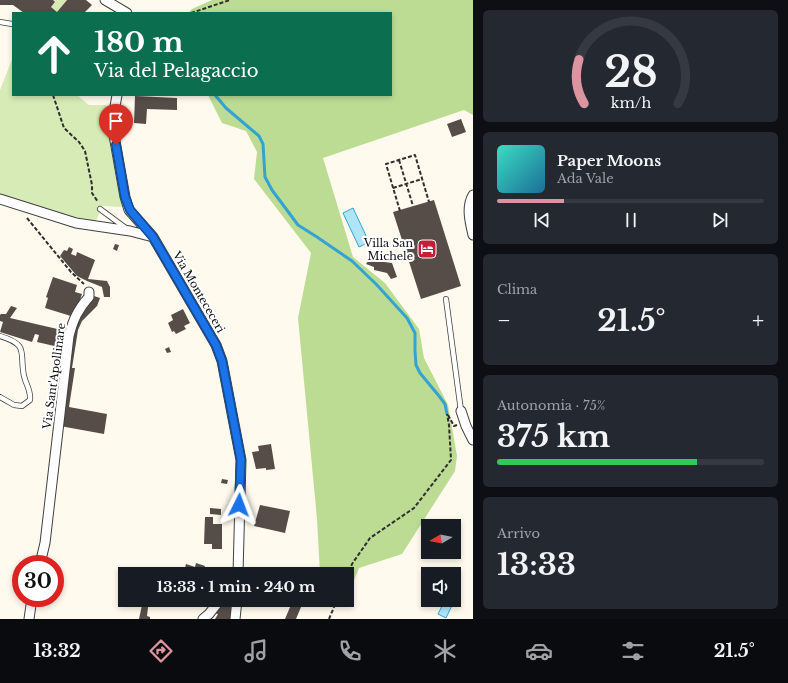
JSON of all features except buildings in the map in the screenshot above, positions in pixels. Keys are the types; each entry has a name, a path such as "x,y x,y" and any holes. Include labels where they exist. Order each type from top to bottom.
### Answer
{"street":[{"path":"105,0 125,12"},
{"name":"Via Montececeri","path":"117,96 112,124 125,197 130,210 153,237 216,345 222,361 241,460 238,567"},
{"path":"473,195 469,202 470,223 473,235"},
{"path":"0,199 76,223 130,231 153,237"},
{"name":"Via Sant'Apollinare","path":"42,555 45,543 69,336 74,319 82,304 89,297 90,292"},
{"path":"461,411 473,440"},
{"path":"29,619 31,607"},
{"path":"204,619 214,607"},
{"path":"235,619 236,607"}],"lane":[{"path":"0,22 12,24"},
{"path":"100,209 130,231"},
{"path":"446,299 461,411"},
{"path":"0,336 14,340 23,352 22,368 24,379 31,392 30,400 22,406 14,405 0,397"}],"path":[{"path":"194,12 230,0"},
{"path":"53,96 64,128 80,142 85,152 92,185 92,193 100,209"},
{"path":"400,210 386,164 415,155 428,202"},
{"path":"399,160 413,206"},
{"path":"393,188 422,179"},
{"path":"25,215 70,272 90,292"},
{"path":"351,567 370,538 414,508 451,460 447,414"},
{"path":"329,619 334,607"}],"green space":[{"path":"53,0 67,0 57,12 51,7 55,3"},
{"path":"212,0 473,0 473,115 464,110 323,158 353,257 385,283 419,329 424,358 448,405 457,456 455,471 424,519 421,519 421,524 402,554 359,568 354,580 354,567 320,567 317,519 298,318 311,253 254,179 257,152 246,131 222,123 208,96 392,96 392,12 189,12 192,9"},
{"path":"12,60 12,96 78,96 89,105 106,105 109,133 122,207 102,206 96,221 76,218 0,195 0,90"}],"water":[{"path":"353,208 369,242 359,247 343,213"},
{"path":"442,607 451,607 446,618 438,614"}],"waterway":[{"path":"216,96 226,108 259,136 263,144 265,177 272,190 298,225 352,261 376,284 407,318 415,333 416,365 420,373 445,404 447,414"}],"place":[{"name":"Villa San Michele","path":"427,249"}],"route":[{"path":"116,145 125,197 130,210 153,237 216,345 222,361 241,460 239,505"}]}
